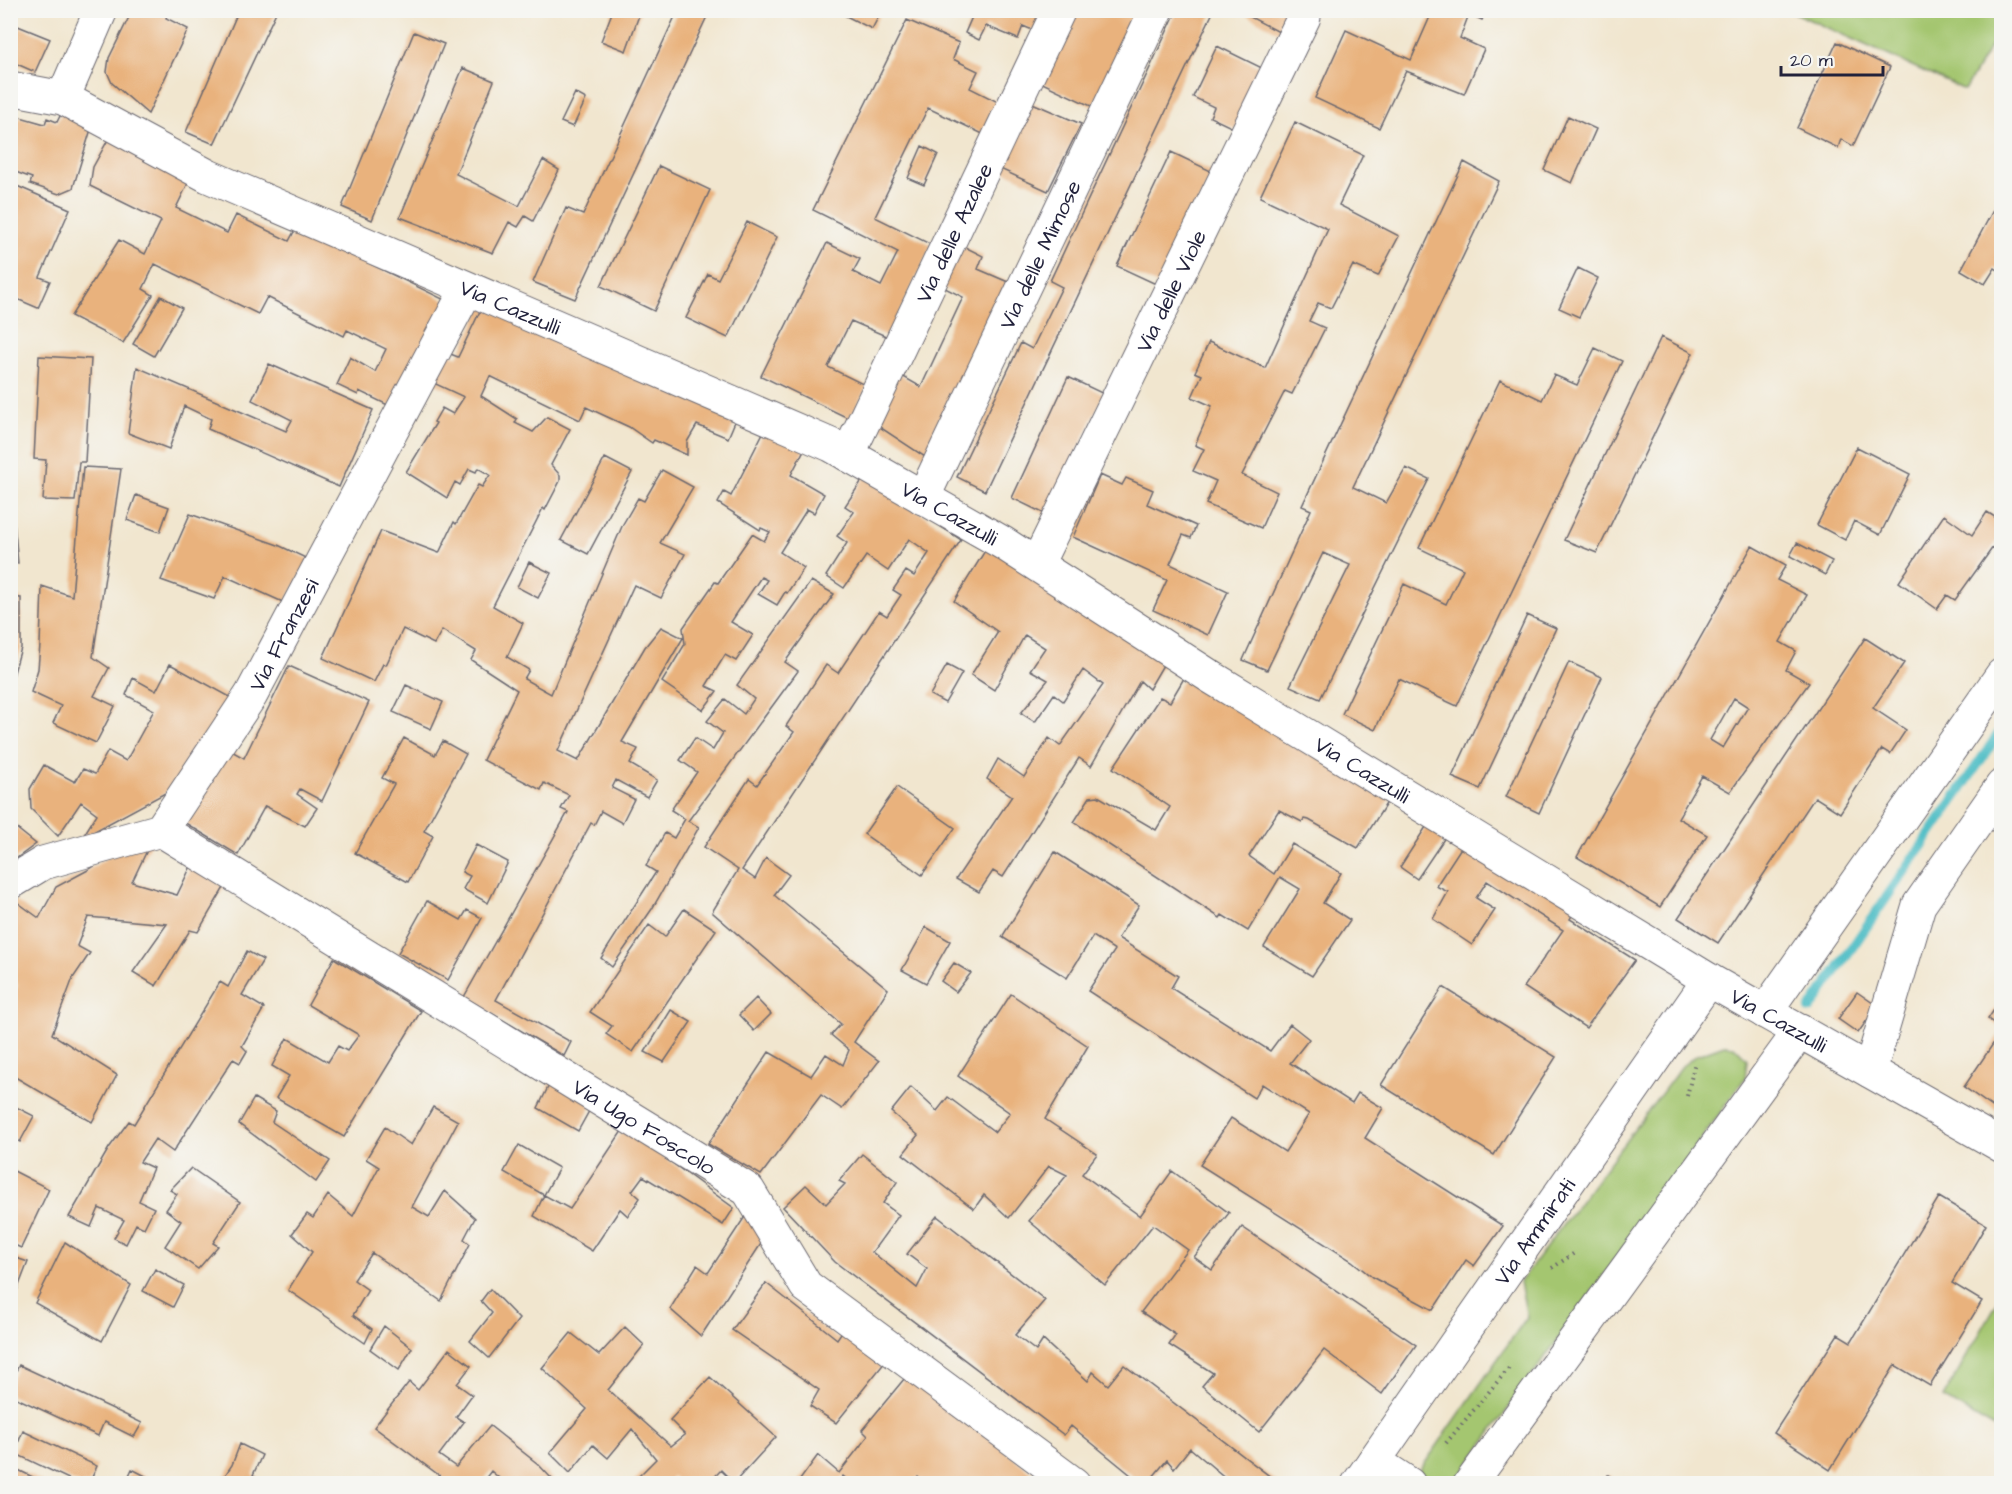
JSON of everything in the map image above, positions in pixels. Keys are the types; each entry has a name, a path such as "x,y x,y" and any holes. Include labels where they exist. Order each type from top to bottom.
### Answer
{"street":[{"path":"63,98 101,10"},
{"name":"Via delle Azalee","path":"848,455 1059,10"},
{"name":"Via delle Mimose","path":"923,498 1156,10"},
{"name":"Via delle Viole","path":"1037,564 1304,17"},
{"name":"Via Cazzulli","path":"10,88 63,98 208,177 820,440 1037,564 1211,677 1709,980 2001,1146"},
{"name":"Via Franzesi","path":"161,830 251,695 467,290"},
{"path":"1765,1012 2001,675"},
{"path":"1870,1071 1919,904 2001,786"},
{"path":"10,884 43,863 161,830"},
{"name":"Via Ugo Foscolo","path":"161,830 748,1190 806,1286 1074,1484"},
{"name":"Via Ammirati","path":"1366,1472 1709,980"},
{"path":"1470,1484 1800,1031"},
{"path":"1366,1472 1409,1484"}],"path":[{"path":"1687,1096 1697,1054"}],"green space":[{"path":"1790,11 2001,11 2001,28 1965,90"},
{"path":"1724,1045 1734,1046 1747,1059 1745,1078 1455,1483 1436,1483 1418,1473 1527,1317 1520,1282 1682,1066 1697,1055"},
{"path":"2001,1296 2002,1432 1943,1398"}],"building":[{"path":"125,10 169,10 166,18 188,29 148,114 112,83 107,72 109,58 131,13"},
{"path":"230,10 277,10 214,144 186,132 237,14"},
{"path":"613,10 641,10 626,51 601,41"},
{"path":"678,10 710,10 575,299 533,282 566,208 583,215"},
{"path":"834,10 882,10 872,29"},
{"path":"975,10 1038,10 1045,13 1037,32 1023,26 1018,39 986,26 979,40 965,33"},
{"path":"1071,10 1140,10 1093,107 1038,81"},
{"path":"1177,10 1214,10 985,491 957,477 1021,343 1032,349 1062,287 1050,281"},
{"path":"1237,10 1290,10 1279,32"},
{"path":"1433,10 1486,10 1482,20 1469,14 1460,38 1484,49 1464,94 1406,71 1379,128 1315,98 1346,30 1411,60"},
{"path":"10,11 17,13 13,24 50,39 35,72 10,61"},
{"path":"907,20 959,43 953,59 978,71 970,88 1002,104 987,136 928,108 875,217 932,245 888,337 851,321 828,367 867,386 850,419 761,376 827,243 860,259 853,272 881,286 898,252 813,210"},
{"path":"414,32 444,44 372,220 342,207"},
{"path":"1837,42 1890,67 1853,146 1841,139 1838,148 1797,128"},
{"path":"1217,46 1264,69 1235,129 1210,117 1214,107 1193,97"},
{"path":"463,68 494,81 456,174 519,206 543,160 559,170 533,221 525,216 518,227 509,222 493,253 400,217"},
{"path":"575,93 586,99 573,127 561,122"},
{"path":"1030,102 1081,124 1048,191 998,168"},
{"path":"10,108 13,115 45,124 47,118 57,122 62,112 91,129 73,188 59,194 30,184 32,178 10,170"},
{"path":"1568,116 1596,129 1572,183 1544,170"},
{"path":"1295,122 1363,155 1339,205 1399,236 1378,276 1353,265 1331,308 1318,303 1309,321 1325,328 1292,394 1285,391 1242,475 1277,492 1261,528 1206,504 1216,481 1193,471 1204,449 1195,445 1212,406 1192,397 1202,375 1195,372 1209,342 1265,368 1328,229 1260,197"},
{"path":"109,138 190,179 176,208 227,233 236,215 289,241 296,228 449,302 398,410 359,391 358,395 337,385 350,357 375,372 386,349 347,330 344,336 267,297 258,314 155,264 143,289 153,295 123,343 71,316 119,240 145,254 161,221 90,186 93,167"},
{"path":"922,146 938,154 924,185 908,178"},
{"path":"1171,152 1213,172 1158,285 1117,266"},
{"path":"1464,162 1499,181 1353,487 1386,503 1406,468 1429,479 1320,699 1290,686 1350,565 1323,553 1267,670 1243,660 1311,510 1302,506"},
{"path":"659,166 710,190 654,311 601,286"},
{"path":"10,183 70,209 40,277 50,281 38,308 10,296"},
{"path":"1998,201 2001,203 2001,272 1995,268 1985,284 1961,270"},
{"path":"747,222 777,237 728,338 686,318 708,274 718,279"},
{"path":"957,243 983,256 978,269 1008,282 925,457 872,422 895,372 921,387 963,297 939,285"},
{"path":"1578,268 1598,278 1579,317 1559,308"},
{"path":"161,296 182,308 154,356 133,344"},
{"path":"482,307 739,412 728,438 697,425 687,442 687,455 654,440 652,443 629,427 586,407 580,420 490,376 481,396 517,419 515,423 533,432 547,417 570,429 551,465 560,475 560,481 545,510 543,508 493,606 523,623 507,657 529,670 524,679 551,694 623,524 638,498 644,501 662,470 693,487 660,543 685,554 661,598 634,585 558,751 578,761 645,647 661,627 683,638 622,742 638,749 630,764 657,780 647,797 616,780 612,788 634,799 622,823 601,811 594,825 591,823 496,1000 571,1042 564,1056 464,997 568,812 561,809 569,795 544,783 541,790 483,760 517,690 471,660 476,651 442,630 434,644 403,629 386,665 383,664 374,682 323,658 381,531 439,553 454,522 456,524 478,485 482,487 490,475 478,468 476,472 469,469 460,485 455,482 447,498 406,472 436,423 434,422 442,408 453,414 464,397 427,380 443,351 458,357"},
{"path":"1661,337 1693,353 1597,553 1564,540"},
{"path":"1595,348 1622,361 1457,706 1399,679 1375,730 1342,714 1404,584 1446,604 1463,569 1419,548 1500,380 1542,400 1554,375 1577,385"},
{"path":"39,356 91,359 85,462 79,462 75,501 43,500 46,460 34,459"},
{"path":"269,364 373,410 339,487 208,429 211,419 184,406 169,449 128,433 137,367 286,431 292,420 252,400"},
{"path":"1068,377 1104,394 1047,515 1012,498"},
{"path":"767,425 806,446 791,475 824,494 814,513 807,509 780,552 804,568 777,605 758,594 767,580 761,577 731,622 753,635 736,661 725,655 706,686 717,691 703,710 662,682 685,644 683,628 715,582 718,583 752,534 764,541 770,532 761,528 760,530 718,503 724,492 731,496"},
{"path":"1857,447 1910,474 1880,535 1854,521 1845,540 1817,525"},
{"path":"605,458 632,472 588,554 561,540"},
{"path":"83,467 121,469 93,657 109,668 94,696 115,706 96,743 53,723 61,706 31,692 38,669 42,586 72,596"},
{"path":"1100,475 1122,485 1126,478 1153,490 1147,504 1196,526 1191,538 1183,535 1170,564 1228,591 1208,635 1153,610 1167,580 1073,537"},
{"path":"865,476 961,540 742,870 755,879 766,858 789,875 774,895 888,989 854,1042 879,1061 842,1109 821,1095 761,1175 708,1144 769,1052 811,1076 826,1054 843,1065 849,1050 831,1035 841,1024 712,912 738,870 704,847 749,779 757,785 794,732 786,726 826,665 838,673 879,611 887,616 901,595 893,590 906,571 914,576 929,553 909,539 888,571 866,556 844,588 826,576 847,543 837,536 854,512 845,506"},
{"path":"136,495 169,507 160,532 127,520"},
{"path":"12,500 18,563 10,563"},
{"path":"1987,512 2001,521 2001,536 1955,600 1947,595 1937,609 1899,582 1944,515 1972,535"},
{"path":"190,514 278,545 310,560 285,603 225,576 214,599 161,580"},
{"path":"991,541 1170,653 1149,689 1140,681 1091,766 1079,758 1003,877 993,871 979,892 956,879 1012,796 987,779 998,759 1024,777 1049,738 1060,746 1103,685 1083,670 1063,701 1054,694 1035,722 1021,713 1048,680 1030,670 1045,648 1025,635 994,690 971,675 998,632 954,601"},
{"path":"1797,543 1832,561 1825,575 1790,556"},
{"path":"1752,546 1786,565 1777,580 1807,595 1780,642 1796,651 1786,670 1809,683 1730,792 1702,776 1678,818 1707,835 1660,907 1577,857","holes":["1734,698 1748,707 1723,748 1710,740"]},
{"path":"529,562 551,573 538,598 517,587"},
{"path":"811,581 834,594 785,662 798,671 688,821 699,827 652,909 612,967 601,958 656,872 646,866 665,833 674,838 685,819 671,810 697,772 680,760 695,738 713,750 723,733 707,721 725,699 744,714 754,699 737,685"},
{"path":"10,597 21,598 21,648 11,683"},
{"path":"1527,615 1556,628 1480,789 1452,777"},
{"path":"1865,638 1904,663 1873,708 1906,730 1890,754 1882,749 1840,813 1815,797 1718,943 1678,918"},
{"path":"1569,662 1602,677 1539,813 1506,797"},
{"path":"170,664 232,698 182,784 82,838 97,814 81,802 58,836 31,809 30,789 44,765 75,782 83,769 95,774 108,751 126,761 154,710 126,695 133,678 156,691"},
{"path":"947,665 962,673 945,703 930,695"},
{"path":"289,666 369,702 322,801 300,789 297,794 317,808 305,826 265,806 238,855 182,821 228,749 244,758"},
{"path":"1187,673 1391,796 1358,848 1309,820 1304,819 1302,822 1279,810 1249,856 1274,874 1292,844 1341,873 1323,903 1350,920 1312,976 1264,947 1300,889 1280,877 1248,931 1222,915 1220,918 1074,822 1090,797 1098,796 1156,830 1170,807 1113,768 1160,697 1170,702"},
{"path":"406,685 443,702 431,729 393,712"},
{"path":"404,738 435,755 443,741 466,754 424,831 433,836 408,882 355,853 394,784 382,778"},
{"path":"897,787 955,828 922,875 864,834"},
{"path":"1433,816 1452,827 1417,879 1400,867"},
{"path":"10,823 36,844 10,863"},
{"path":"1468,837 1579,903 1570,919 1635,960 1586,1028 1524,987 1563,930 1487,881 1476,898 1495,910 1472,945 1433,919 1448,892 1436,886"},
{"path":"137,839 152,840 132,882 177,895 192,864 225,886 198,932 190,930 156,986 133,972 167,924 88,917 77,946 90,953 73,978 52,1034 117,1075 92,1122 10,1074 10,997 18,985 10,981 10,897 39,918 56,887"},
{"path":"476,845 508,862 488,903 463,889 470,876 462,872"},
{"path":"1055,852 1139,905 1118,938 1178,976 1171,988 1270,1051 1290,1024 1309,1039 1290,1063 1352,1103 1358,1093 1383,1108 1365,1138 1503,1226 1474,1266 1466,1260 1433,1310 1372,1277 1352,1261 1200,1165 1231,1118 1285,1152 1309,1114 1262,1084 1254,1098 1088,991 1115,950 1093,936 1067,978 1002,937"},
{"path":"427,901 461,920 467,910 482,918 448,980 398,953"},
{"path":"684,909 716,930 633,1052 606,1034 612,1026 590,1012 649,925 665,937"},
{"path":"926,927 950,941 926,983 902,970"},
{"path":"247,951 263,960 242,995 264,1008 242,1046 247,1051 240,1063 233,1059 173,1152 155,1139 140,1162 153,1168 139,1201 154,1208 144,1228 136,1224 126,1244 114,1238 124,1220 99,1208 91,1227 69,1217 109,1148 129,1121 134,1124 220,982 228,987"},
{"path":"334,958 421,1011 344,1137 276,1098 289,1076 272,1066 287,1038 328,1062 338,1046 347,1051 359,1035 308,1005"},
{"path":"954,963 971,973 956,992 941,981"},
{"path":"1443,987 1556,1057 1494,1155 1381,1085"},
{"path":"1857,992 1877,1006 1858,1033 1838,1019"},
{"path":"1011,994 1088,1046 1045,1119 1097,1154 1082,1174 1140,1216 1172,1171 1229,1213 1194,1257 1212,1270 1242,1227 1416,1345 1382,1394 1324,1350 1259,1432 1202,1386 1213,1373 1169,1345 1176,1335 1141,1312 1188,1250 1153,1225 1105,1285 1029,1221 1067,1175 1049,1166 1009,1218 984,1195 974,1209 903,1154 918,1135 891,1112 911,1087 937,1111 948,1097 995,1132 1010,1113 958,1076"},
{"path":"756,998 771,1014 754,1031 739,1015"},
{"path":"2001,999 2001,1028 1988,1019"},
{"path":"671,1010 691,1022 664,1062 645,1052"},
{"path":"2001,1032 2001,1113 1964,1087"},
{"path":"552,1079 594,1102 578,1131 538,1108"},
{"path":"254,1098 276,1111 272,1122 330,1161 316,1182 239,1124"},
{"path":"10,1104 34,1116 20,1142 10,1136"},
{"path":"433,1107 458,1121 412,1207 429,1217 445,1191 475,1218 464,1239 470,1244 441,1301 372,1253 354,1280 368,1290 353,1315 372,1329 365,1343 288,1290 312,1252 292,1234 307,1214 313,1218 328,1195 353,1216 379,1167 366,1159 385,1127 411,1145"},
{"path":"624,1128 734,1208 723,1225 643,1176 632,1191 640,1198 628,1216 620,1209 592,1251 534,1216 544,1195 570,1209"},
{"path":"519,1145 559,1168 544,1195 504,1172"},
{"path":"862,1154 897,1182 883,1203 899,1215 872,1252 917,1288 927,1269 907,1254 937,1216 1045,1300 1015,1335 1036,1351 1043,1340 1088,1381 1093,1372 1108,1385 1124,1365 1280,1484 1226,1484 1228,1480 1190,1448 1174,1468 1167,1460 1147,1484 1142,1484 1071,1426 1064,1435 835,1262 783,1207 806,1185 826,1204 845,1184 839,1181"},
{"path":"191,1168 240,1202 213,1243 218,1246 198,1269 165,1246 181,1221 166,1210 177,1194 170,1190"},
{"path":"10,1169 49,1189 21,1248 10,1243"},
{"path":"1939,1197 1986,1225 1952,1283 1982,1301 1930,1386 1895,1365 1830,1470 1774,1433 1838,1334 1851,1342"},
{"path":"748,1212 768,1233 701,1336 670,1309 697,1265 708,1273"},
{"path":"65,1242 131,1285 102,1341 35,1303"},
{"path":"10,1256 28,1262 11,1306 10,1306"},
{"path":"155,1269 184,1285 173,1307 143,1291"},
{"path":"766,1283 837,1339 843,1330 886,1361 836,1423 810,1406 819,1390 732,1330"},
{"path":"490,1289 519,1319 489,1358 470,1341 492,1313 481,1301"},
{"path":"384,1326 412,1348 399,1370 370,1349"},
{"path":"625,1327 644,1345 608,1390 671,1446 685,1435 670,1420 710,1377 776,1437 734,1483 721,1470 708,1484 679,1484 673,1476 666,1484 631,1484 656,1459 632,1429 608,1458 593,1445 570,1473 550,1453 587,1409 542,1368 571,1333 599,1355"},
{"path":"449,1349 471,1366 457,1384 472,1395 456,1417 464,1422 439,1455 456,1467 490,1426 538,1464 553,1480 550,1484 506,1484 491,1471 481,1484 451,1484 374,1427 409,1382 418,1390"},
{"path":"19,1365 142,1423 134,1437 104,1422 98,1436 10,1395 10,1383"},
{"path":"909,1373 1037,1477 1032,1484 927,1484 918,1477 913,1484 853,1484 843,1476 837,1484 797,1484 818,1455 839,1473 868,1436 862,1430"},
{"path":"23,1431 97,1466 89,1484 79,1484 14,1453"},
{"path":"240,1444 262,1455 253,1475 262,1480 260,1484 219,1484 232,1465"},
{"path":"10,1466 47,1484 10,1484"},
{"path":"132,1469 161,1484 125,1484"},
{"path":"1608,1475 1622,1484 1603,1484"}],"waterway":[{"path":"1810,1009 2002,729"}]}
